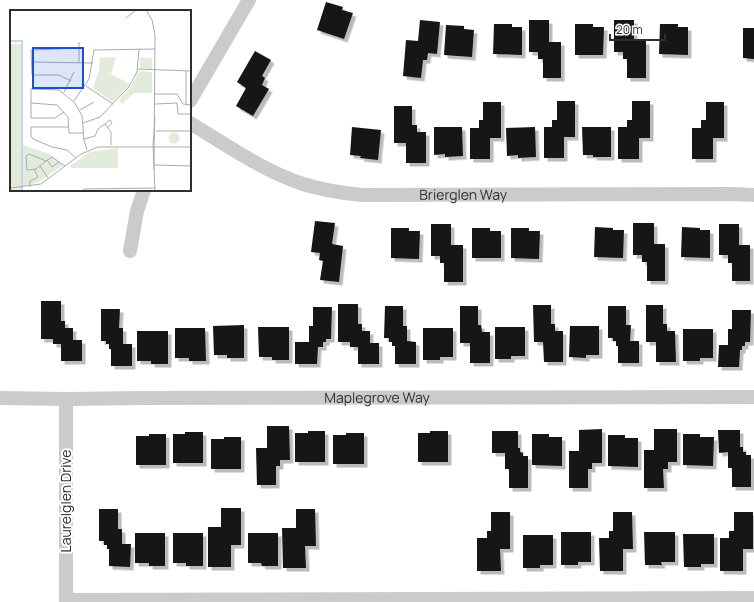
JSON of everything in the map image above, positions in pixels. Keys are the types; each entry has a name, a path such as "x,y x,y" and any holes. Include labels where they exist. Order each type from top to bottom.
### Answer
{"street":[{"path":"191,99 249,0"},
{"name":"Brierglen Way","path":"191,124 267,168 301,183 325,190 362,196 754,195"},
{"path":"130,251 134,221 144,191"},
{"name":"Maplegrove Way","path":"0,398 754,397"},
{"name":"Laurelglen Drive","path":"66,399 66,601"},
{"path":"66,601 754,598"}],"building":[{"path":"326,2 343,7 342,10 353,13 344,39 317,30"},
{"path":"420,20 440,22 437,54 428,53 427,60 423,60 421,78 403,76 406,40 418,41"},
{"path":"529,20 549,20 549,42 561,42 561,78 543,78 543,59 538,59 538,52 529,52"},
{"path":"614,20 634,20 634,41 646,41 646,78 627,78 627,59 623,59 623,52 614,52"},
{"path":"494,24 512,24 512,27 522,27 522,55 493,54"},
{"path":"575,24 593,24 593,27 604,27 603,55 575,55"},
{"path":"660,24 678,24 678,27 688,27 688,55 659,54"},
{"path":"446,25 464,26 464,29 474,30 472,57 444,55"},
{"path":"743,28 754,28 754,59 743,58"},
{"path":"255,51 271,60 262,76 265,78 262,85 269,89 253,116 236,106 246,88 237,82"},
{"path":"557,101 575,101 575,137 564,137 564,158 544,158 544,127 552,127 552,120 557,120"},
{"path":"632,101 650,101 650,138 639,138 639,159 618,159 618,127 627,127 627,120 632,120"},
{"path":"483,102 501,102 501,138 490,138 490,159 470,159 470,128 479,128 479,120 483,120"},
{"path":"706,102 724,102 724,138 713,138 713,159 692,159 692,128 701,128 701,120 706,120"},
{"path":"394,106 412,106 412,125 417,125 417,132 426,132 426,163 406,163 406,143 394,143"},
{"path":"352,127 381,130 378,160 350,155"},
{"path":"434,127 462,127 463,156 445,157 445,154 434,155"},
{"path":"535,127 536,157 518,158 518,155 507,156 506,128"},
{"path":"582,127 611,127 611,157 593,157 593,155 583,155"},
{"path":"315,221 335,223 332,244 343,246 339,282 320,280 323,261 319,260 320,253 311,252"},
{"path":"633,223 654,223 654,244 665,244 665,281 647,281 647,262 642,262 642,255 633,255"},
{"path":"431,224 451,224 451,245 463,245 463,282 444,282 444,263 440,263 440,256 431,256"},
{"path":"719,224 739,224 739,245 750,245 750,281 732,281 732,263 728,263 728,255 719,255"},
{"path":"595,227 624,230 623,258 594,257"},
{"path":"682,227 710,230 710,258 681,257"},
{"path":"391,228 409,228 409,231 420,231 419,259 391,258"},
{"path":"472,228 490,228 490,231 501,231 501,258 472,258"},
{"path":"511,228 529,228 529,231 540,231 539,259 511,258"},
{"path":"41,301 61,301 61,321 65,321 65,328 73,328 73,340 82,340 82,361 61,361 61,344 53,344 53,339 41,339"},
{"path":"338,304 358,304 358,324 362,324 362,331 370,331 370,343 379,343 379,364 358,364 358,347 350,347 350,342 338,342"},
{"path":"533,305 551,305 551,324 555,324 555,331 563,331 563,362 544,362 543,342 534,342"},
{"path":"646,305 663,305 663,324 667,324 667,331 675,331 676,362 656,362 656,342 646,342"},
{"path":"385,306 403,306 403,326 407,326 407,341 416,342 416,364 395,364 395,346 392,346 392,342 389,342 389,338 384,338"},
{"path":"460,306 478,306 478,325 481,325 482,332 490,332 490,363 470,363 470,343 460,343"},
{"path":"608,306 626,306 626,325 631,325 630,341 639,341 639,363 618,363 618,346 616,346 616,341 613,341 613,338 608,338"},
{"path":"313,307 332,307 331,339 326,339 326,342 323,342 323,347 318,347 317,364 295,364 295,342 309,342 309,326 313,326"},
{"path":"101,309 120,309 119,328 123,328 123,344 132,344 132,366 111,366 111,349 109,349 109,344 106,344 106,341 101,341"},
{"path":"732,310 751,310 750,342 745,342 745,346 742,346 742,350 740,350 739,367 718,367 719,345 728,345 728,329 732,329"},
{"path":"244,325 244,358 227,358 227,355 214,355 213,326"},
{"path":"570,326 599,326 599,355 586,355 586,358 569,357"},
{"path":"258,327 289,327 289,360 272,360 272,357 259,357"},
{"path":"495,327 525,327 525,356 511,356 511,359 495,359"},
{"path":"175,328 205,328 206,361 189,361 189,358 175,358"},
{"path":"423,328 453,328 453,357 440,357 440,360 423,360"},
{"path":"683,329 713,329 713,358 700,358 700,361 683,361"},
{"path":"137,331 168,331 168,364 151,364 151,361 137,361"},
{"path":"267,426 289,426 290,460 280,460 280,466 276,466 276,485 257,485 256,448 267,448"},
{"path":"602,429 602,463 592,463 592,469 588,469 588,488 569,488 569,451 579,451 579,430"},
{"path":"654,429 677,429 677,462 668,462 668,469 663,469 664,488 644,488 644,450 654,450"},
{"path":"718,430 740,430 740,447 743,447 743,452 746,452 746,455 751,455 751,487 732,487 732,468 728,468 728,452 719,453"},
{"path":"308,431 325,431 325,462 295,462 295,433 308,433"},
{"path":"430,431 448,431 448,462 418,462 418,433 430,433"},
{"path":"492,431 518,431 518,448 520,448 520,452 523,453 523,456 528,456 528,488 509,488 509,469 505,469 505,453 492,453"},
{"path":"185,432 203,432 203,463 173,463 173,434 185,434"},
{"path":"346,433 364,433 364,464 333,464 333,435 346,435"},
{"path":"149,434 166,434 166,465 136,465 136,436 149,436"},
{"path":"532,434 549,434 549,437 562,437 562,466 532,465"},
{"path":"683,434 700,434 700,437 714,437 713,466 683,465"},
{"path":"608,435 625,435 625,438 638,438 638,467 608,466"},
{"path":"224,437 241,437 241,469 211,469 211,439 224,439"},
{"path":"221,508 241,508 241,545 231,545 231,567 208,567 208,527 221,527"},
{"path":"99,509 118,509 118,529 122,529 122,544 131,544 130,567 109,566 109,549 107,549 107,545 104,545 104,541 99,541"},
{"path":"296,509 315,509 316,546 305,546 306,568 283,568 282,528 296,528"},
{"path":"491,512 510,512 510,549 500,549 501,571 477,571 477,538 487,538 487,531 491,531"},
{"path":"613,512 632,512 633,549 623,549 623,571 600,571 599,538 609,538 609,531 613,531"},
{"path":"734,512 753,512 753,549 743,549 743,571 720,571 720,538 729,538 729,531 734,531"},
{"path":"561,532 591,532 591,562 578,562 578,565 561,565"},
{"path":"644,532 675,532 675,562 661,562 662,565 645,565"},
{"path":"135,533 165,533 165,566 149,566 149,563 135,563"},
{"path":"173,533 203,533 203,566 186,566 186,563 173,563"},
{"path":"248,533 278,533 278,566 262,566 261,563 248,563"},
{"path":"683,534 714,534 714,564 701,564 701,567 684,567"},
{"path":"523,535 553,535 553,565 540,565 540,568 523,568"}]}
